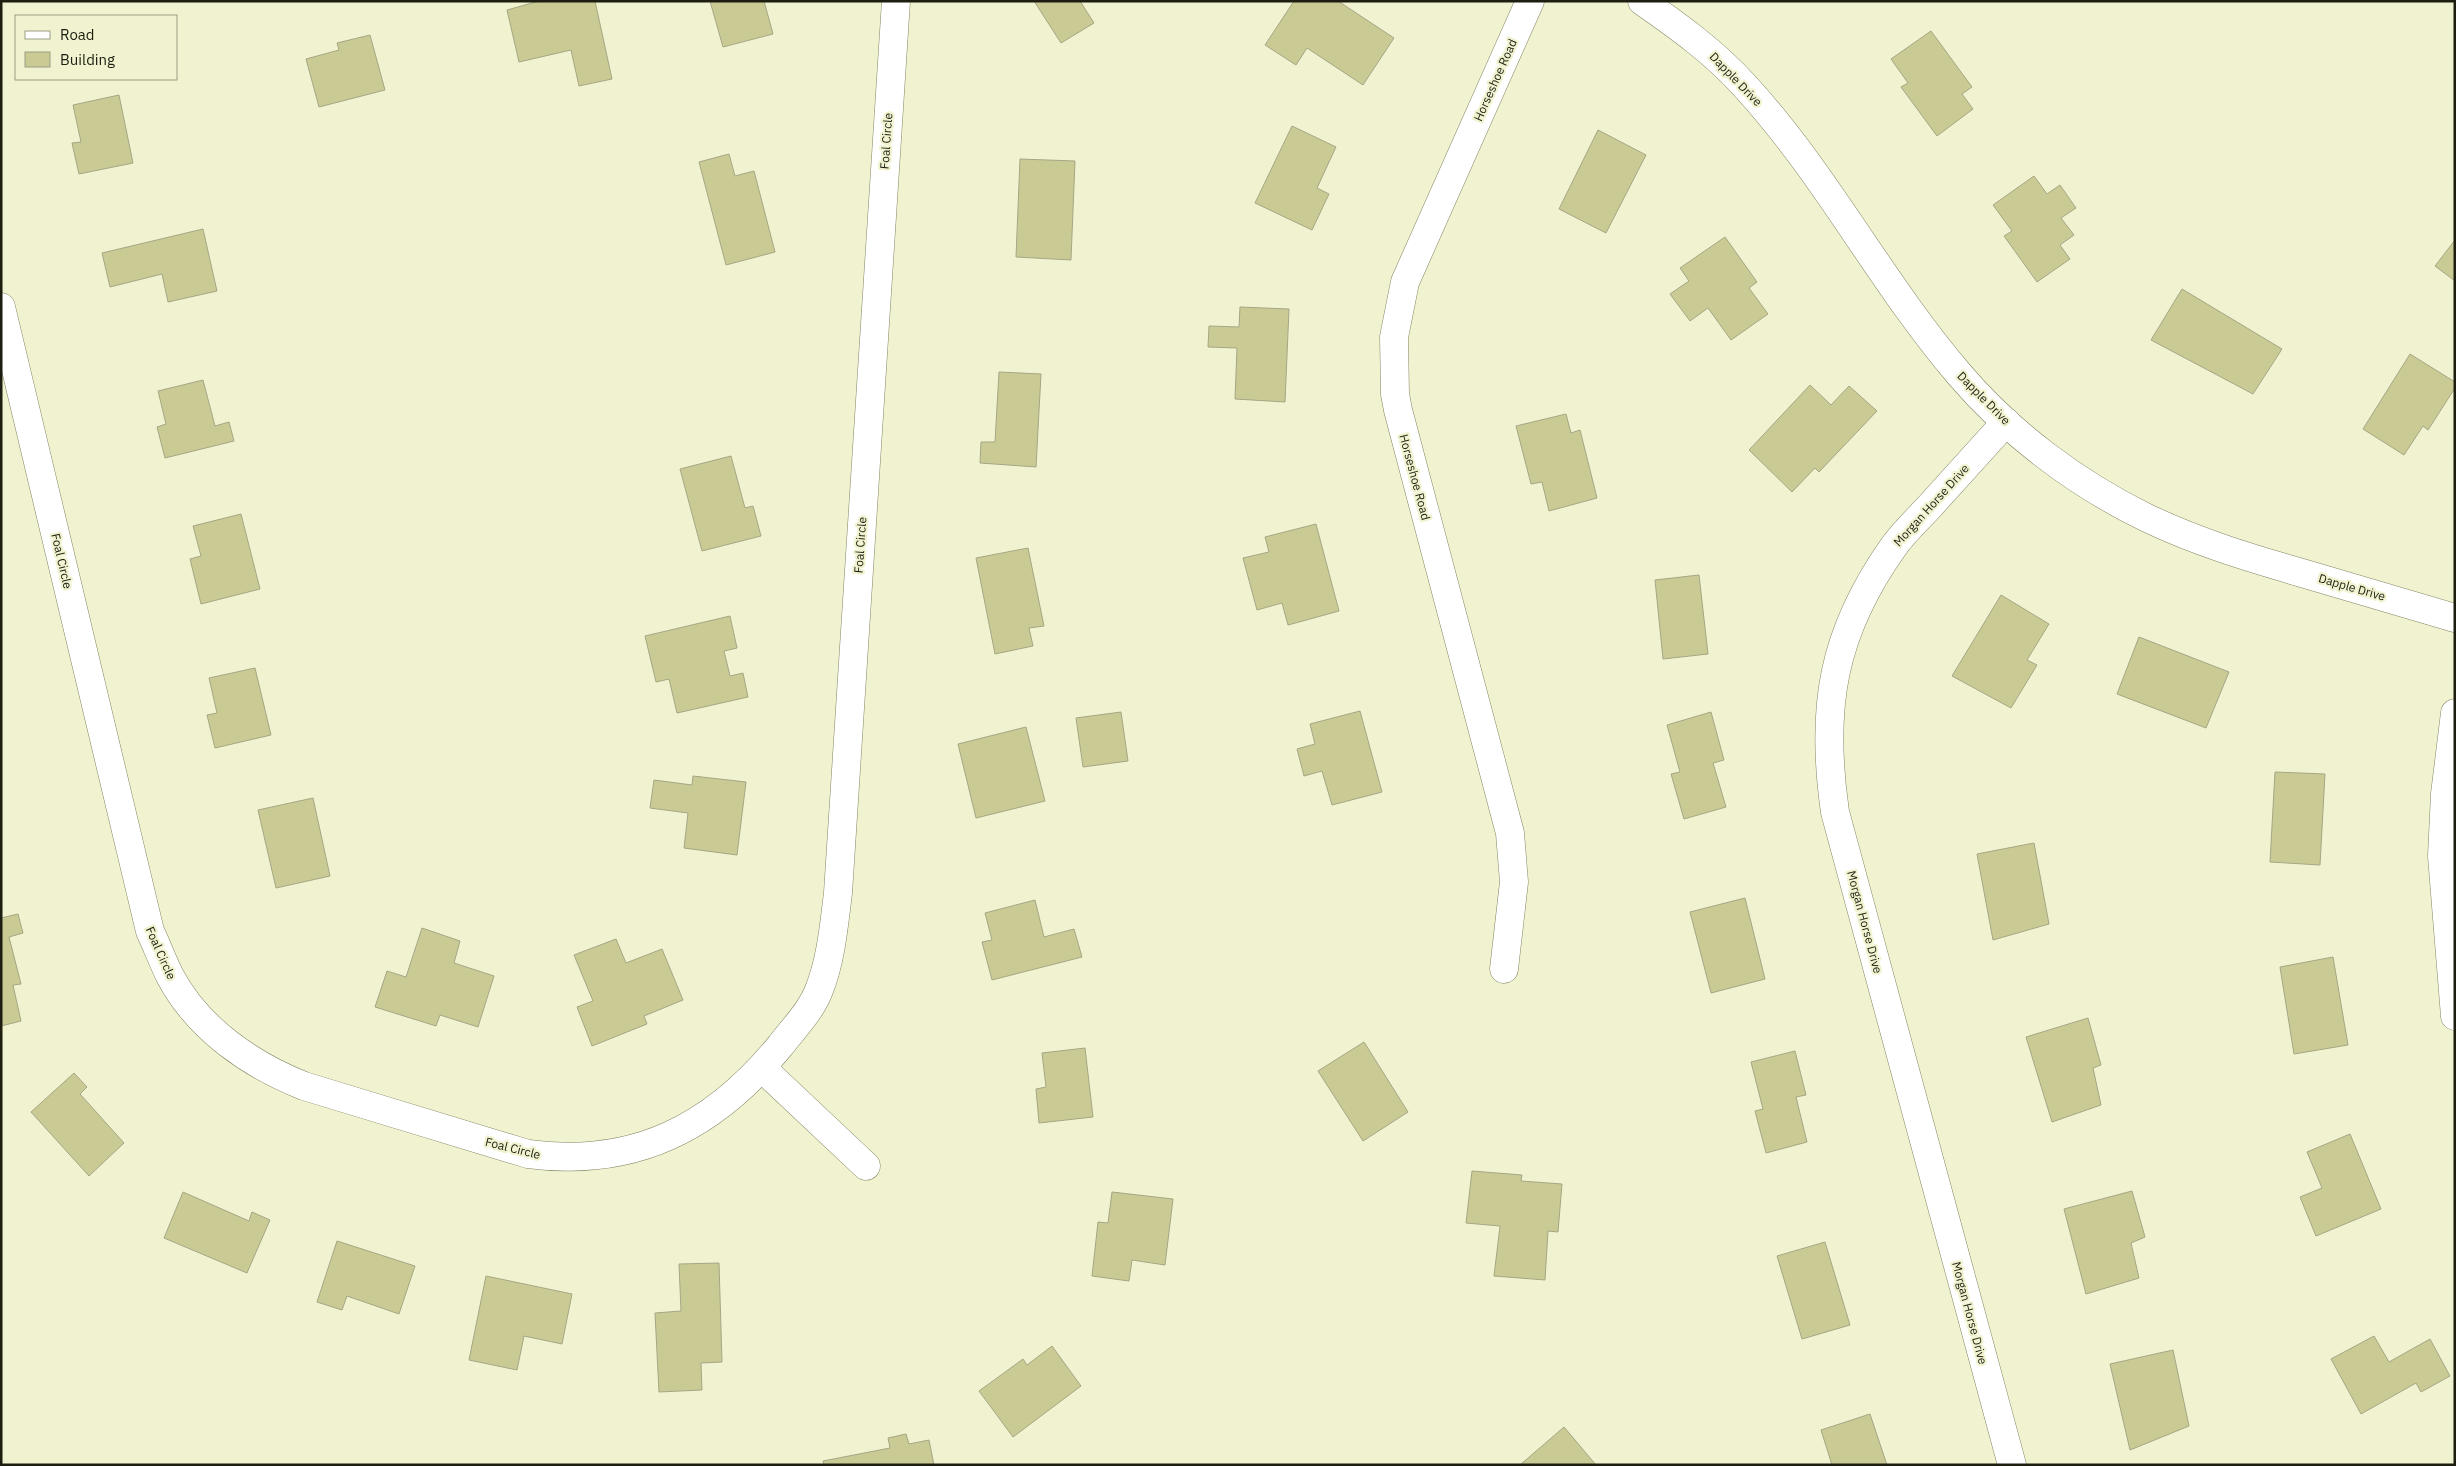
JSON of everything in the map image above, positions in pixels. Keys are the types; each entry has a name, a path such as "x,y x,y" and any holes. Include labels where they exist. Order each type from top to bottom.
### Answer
{"street":[{"name":"Foal Circle","path":"1,307 150,931 171,978 202,1020 241,1054 270,1073 304,1086 528,1154 560,1158 608,1155 654,1143 672,1135 714,1109 762,1068 801,1020 819,991 834,929 838,893 896,1"},
{"name":"Horseshoe Road","path":"1504,969 1514,882 1510,833 1398,410 1395,394 1394,337 1405,282 1530,1"},
{"name":"Dapple Drive","path":"1642,1 1680,28 1744,84 1796,146 1934,344 1961,376 2006,422 2052,460 2110,498 2149,519 2229,552 2455,618"},
{"name":"Morgan Horse Drive","path":"2006,422 1895,545 1863,596 1845,636 1834,679 1828,724 1828,768 1835,812 2012,1465"},
{"path":"2455,713 2445,794 2442,856 2455,1016"},
{"path":"762,1068 866,1166"}],"building":[{"path":"539,1 595,1 612,79 579,86 571,50 519,62 507,10"},
{"path":"710,1 764,1 773,34 723,47"},
{"path":"1034,1 1080,1 1094,23 1061,43"},
{"path":"1294,1 1338,1 1394,38 1363,85 1307,48 1296,65 1265,45"},
{"path":"1931,31 1972,87 1962,94 1973,109 1937,136 1901,87 1908,83 1891,59"},
{"path":"370,35 385,90 319,107 306,59 339,50 337,43"},
{"path":"119,95 133,163 79,174 72,143 81,142 73,105"},
{"path":"1292,126 1336,147 1317,188 1329,194 1312,230 1255,203"},
{"path":"1598,130 1646,155 1606,233 1559,209"},
{"path":"729,154 735,176 754,171 775,252 726,265 699,162"},
{"path":"1020,159 1075,161 1071,260 1016,257"},
{"path":"2034,176 2047,194 2060,185 2076,208 2061,218 2074,235 2060,245 2070,259 2037,282 2004,236 2012,231 1993,205"},
{"path":"203,229 217,291 168,302 162,274 110,287 102,253"},
{"path":"1725,237 1757,282 1749,288 1768,314 1731,340 1708,308 1690,321 1670,294 1689,281 1680,268"},
{"path":"2455,240 2455,281 2435,266"},
{"path":"2182,289 2282,349 2253,394 2151,340"},
{"path":"1240,307 1289,309 1285,402 1235,399 1237,348 1208,347 1209,326 1239,327"},
{"path":"2410,354 2455,382 2455,388 2428,430 2423,426 2404,455 2363,429"},
{"path":"999,372 1041,374 1036,467 980,463 981,442 995,442"},
{"path":"203,380 215,426 229,422 234,441 165,458 157,427 166,424 158,391"},
{"path":"1810,385 1831,405 1849,386 1877,411 1819,472 1815,468 1792,492 1749,450"},
{"path":"1566,414 1571,433 1580,430 1597,498 1549,511 1542,482 1531,484 1516,426"},
{"path":"731,456 745,508 753,506 761,536 702,551 680,469"},
{"path":"241,514 260,589 201,604 190,559 201,556 193,526"},
{"path":"1316,524 1339,611 1288,625 1282,603 1257,610 1243,558 1269,552 1265,537"},
{"path":"1028,548 1044,626 1029,628 1033,646 995,654 976,558"},
{"path":"1699,575 1708,654 1663,659 1655,580"},
{"path":"2001,595 2049,624 2027,660 2037,665 2011,708 1952,676"},
{"path":"730,616 737,648 724,651 730,676 743,673 748,697 677,713 669,679 656,682 645,636"},
{"path":"2139,637 2229,672 2206,728 2117,694"},
{"path":"255,668 271,735 215,748 207,715 217,713 209,678"},
{"path":"1360,711 1382,792 1332,805 1322,771 1304,776 1297,749 1315,744 1310,724"},
{"path":"1121,712 1128,761 1083,767 1076,718"},
{"path":"1711,712 1724,760 1713,763 1726,807 1684,819 1671,774 1680,772 1667,725"},
{"path":"1026,727 1045,801 976,818 958,744"},
{"path":"2275,772 2325,774 2320,865 2270,862"},
{"path":"693,776 746,782 737,855 684,848 688,813 650,808 654,780 692,785"},
{"path":"313,798 330,876 276,888 258,810"},
{"path":"2034,843 2049,924 1993,940 1977,854"},
{"path":"1745,898 1765,979 1711,993 1690,912"},
{"path":"1035,900 1044,937 1074,929 1082,957 992,980 982,942 992,940 985,913"},
{"path":"18,914 23,933 9,937 21,984 13,985 21,1021 1,1026 1,918"},
{"path":"422,928 460,941 454,963 494,976 478,1027 440,1015 436,1026 375,1007 387,971 406,977"},
{"path":"616,939 626,963 662,949 683,1000 644,1016 647,1024 592,1046 577,1007 593,1001 574,955"},
{"path":"2333,957 2348,1045 2294,1054 2280,967"},
{"path":"2088,1018 2101,1065 2093,1068 2101,1105 2052,1122 2026,1037"},
{"path":"1364,1042 1408,1112 1363,1141 1318,1071"},
{"path":"1085,1048 1093,1117 1039,1123 1036,1089 1046,1087 1042,1053"},
{"path":"1795,1051 1806,1095 1796,1097 1807,1142 1766,1153 1755,1111 1763,1109 1751,1062"},
{"path":"74,1073 87,1087 80,1094 124,1143 89,1176 31,1112"},
{"path":"2350,1134 2381,1209 2316,1236 2300,1197 2322,1188 2307,1152"},
{"path":"1472,1171 1522,1175 1521,1181 1562,1184 1558,1232 1548,1231 1545,1280 1494,1276 1500,1226 1466,1223"},
{"path":"2132,1191 2145,1237 2131,1243 2139,1278 2086,1294 2064,1209"},
{"path":"183,1192 249,1221 252,1212 270,1220 247,1273 164,1238"},
{"path":"1112,1192 1173,1199 1165,1265 1132,1260 1129,1281 1092,1276 1098,1222 1108,1223"},
{"path":"337,1241 415,1266 399,1314 347,1296 342,1310 317,1302"},
{"path":"1825,1242 1850,1325 1802,1339 1777,1256"},
{"path":"719,1263 722,1362 701,1363 702,1390 659,1392 655,1313 681,1311 679,1264"},
{"path":"486,1276 572,1294 562,1344 524,1336 517,1370 469,1360"},
{"path":"2374,1336 2389,1362 2430,1339 2450,1376 2421,1392 2416,1383 2361,1414 2331,1359"},
{"path":"1052,1346 1081,1386 1013,1437 979,1391 1023,1359 1027,1365"},
{"path":"2173,1350 2189,1426 2130,1450 2110,1364"},
{"path":"1870,1414 1887,1465 1832,1465 1821,1430"},
{"path":"1564,1427 1596,1465 1520,1465"},
{"path":"906,1434 909,1444 929,1440 934,1465 824,1465 823,1461 890,1448 888,1438"}]}
